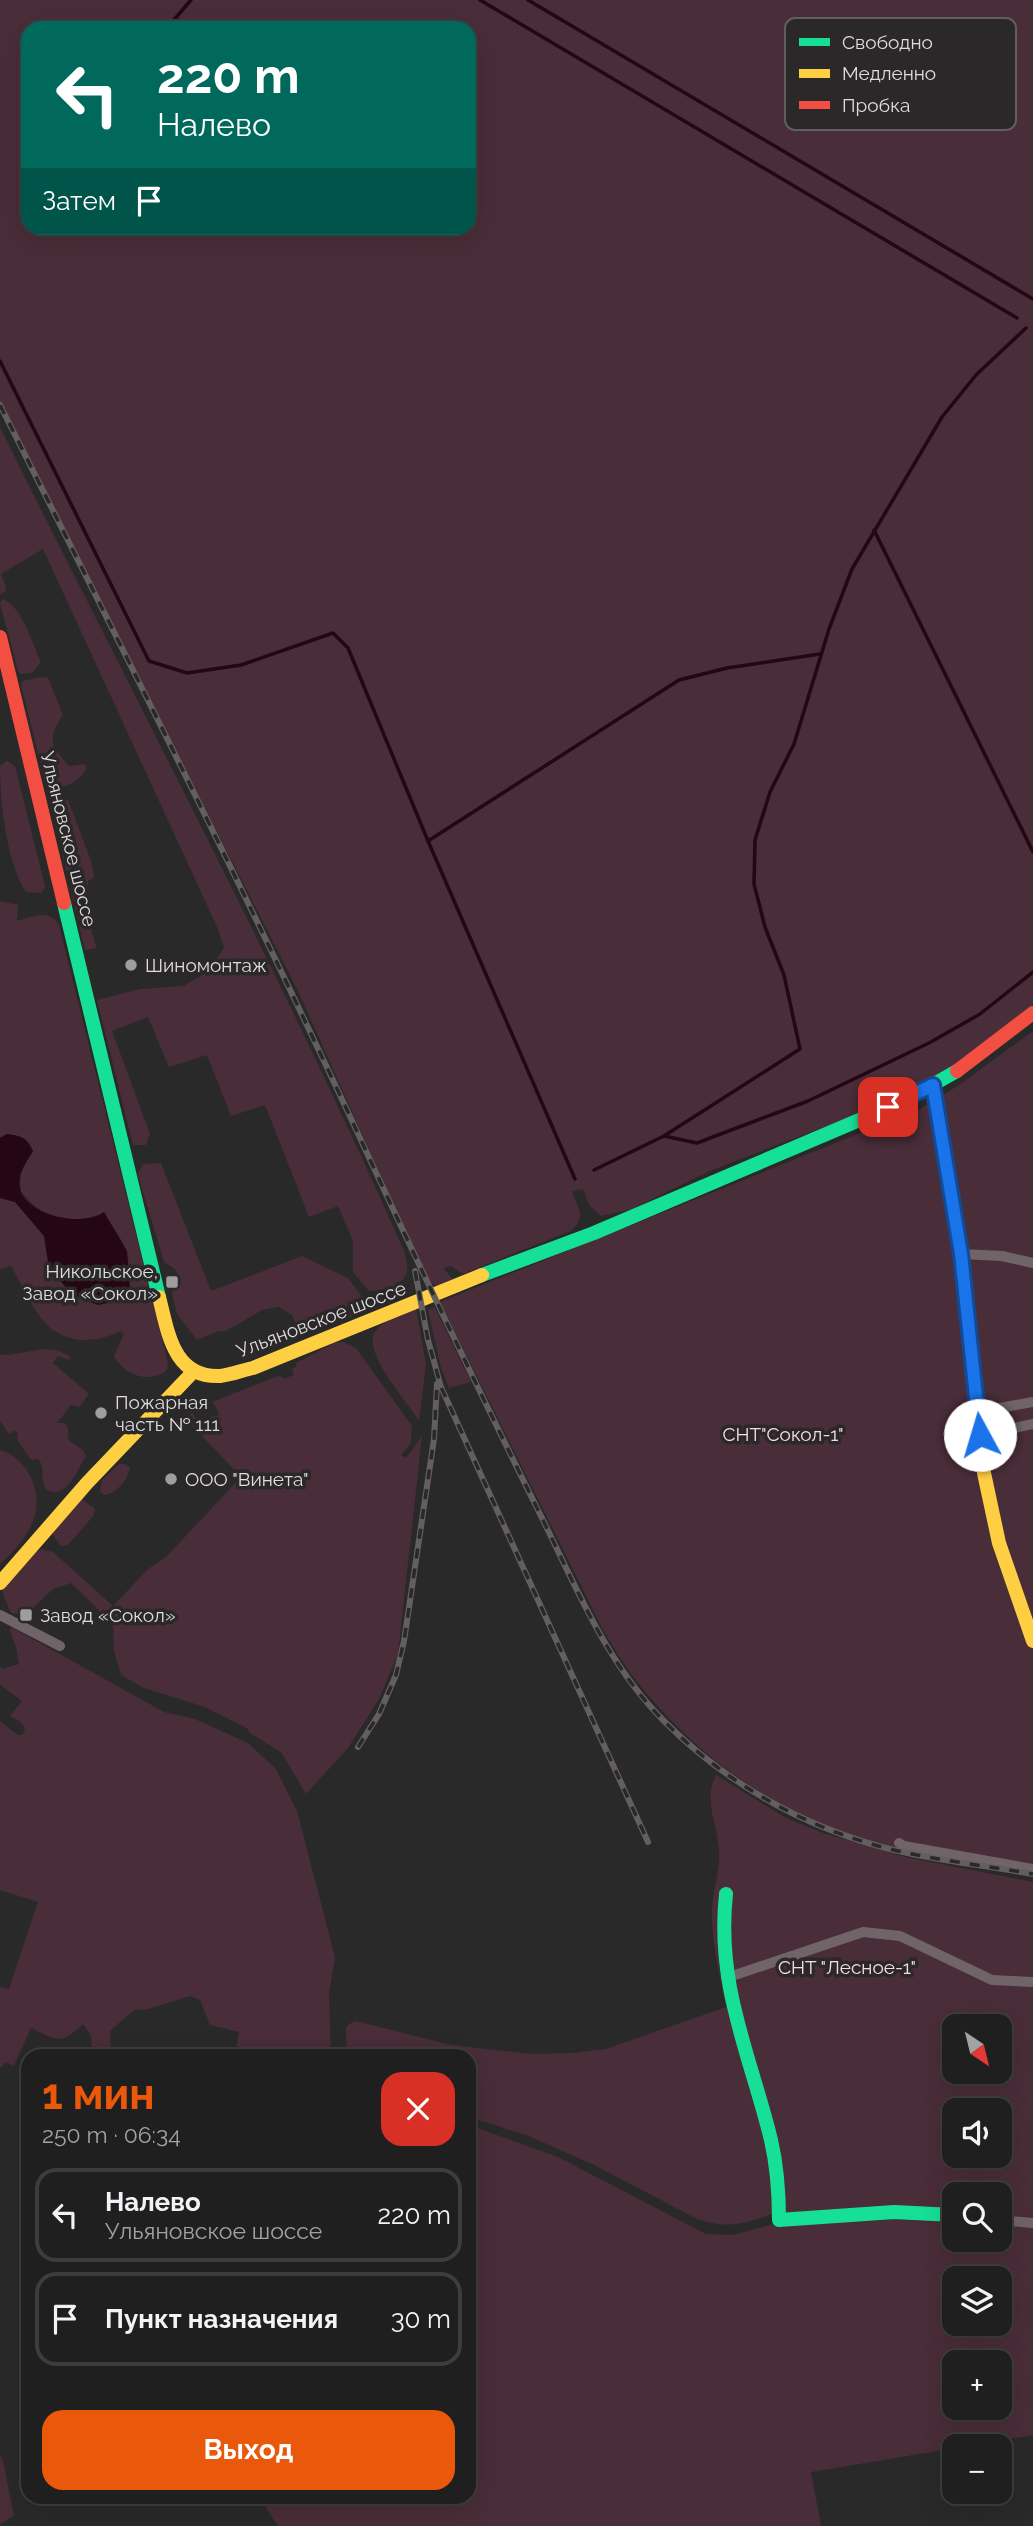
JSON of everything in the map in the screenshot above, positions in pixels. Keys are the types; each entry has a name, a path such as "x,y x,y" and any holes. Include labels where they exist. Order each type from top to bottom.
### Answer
{"main road":[{"name":"Ульяновское шоссе","path":"0,637 170,1341 179,1359 194,1371 220,1376 253,1368 433,1294 594,1233 904,1101 933,1085 1033,1013"},
{"path":"933,1085 961,1254 984,1473 999,1543 1033,1641"},
{"path":"0,1583 87,1483 194,1371"},
{"path":"726,1894 721,1918 726,1978 772,2143 779,2193 779,2220 894,2212 942,2214"}],"street":[{"path":"961,1254 1002,1256 1033,1263"},
{"path":"977,1412 1033,1402"},
{"path":"980,1435 1033,1424"},
{"path":"0,1615 60,1646"},
{"path":"899,1843 1033,1868"},
{"path":"726,1978 863,1932 900,1936 992,1980 1033,1982"},
{"path":"1012,2221 1033,2223"}],"green space":[{"path":"0,0 1033,0 1033,1005 947,1070 868,1110 710,1171 630,1210 601,1216 589,1205 583,1189 572,1191 580,1216 571,1231 463,1274 451,1266 443,1268 453,1279 436,1286 431,1283 414,1250 299,993 0,404"},
{"path":"0,427 258,941 358,1148 405,1253 407,1270 398,1284 369,1291 353,1272 353,1241 338,1206 309,1217 265,1105 231,1116 207,1055 169,1067 148,1017 112,1031 150,1134 146,1145 133,1145 97,1000 140,989 184,986 205,973 215,963 224,947 43,549 1,574 6,587 5,592 0,594"},
{"path":"3,599 21,618 41,662 32,673 20,674 18,671 0,603"},
{"path":"48,678 63,715 53,736 58,753 69,766 85,764 86,770 79,778 61,787 50,788 46,785 21,685 23,681"},
{"path":"7,761 15,766 45,886 42,893 26,892 9,848 0,780 0,766"},
{"path":"62,796 68,800 91,861 94,877 88,881 87,907 97,948 85,950 52,810 54,801"},
{"path":"0,901 18,905 17,921 45,915 59,925 168,1363 167,1370 152,1377 130,1372 118,1362 114,1356 124,1334 120,1331 89,1340 58,1333 41,1318 11,1266 0,1269 0,1198 15,1202 44,1236 54,1274 69,1291 117,1301 129,1290 126,1251 104,1212 92,1217 69,1219 40,1210 21,1192 20,1172 33,1151 7,1134 0,1138"},
{"name":"СНТ\"Сокол-1\"","path":"1033,1031 1033,1871 911,1851 836,1829 770,1798 740,1779 684,1733 635,1679 603,1630 440,1302 920,1109 959,1085"},
{"path":"161,1163 211,1291 302,1256 348,1278 368,1305 366,1311 302,1336 292,1315 279,1307 262,1310 226,1331 197,1340 177,1314 172,1293 179,1282 176,1270 164,1262 138,1175 143,1164"},
{"path":"433,1307 471,1382 449,1388 441,1368 428,1310"},
{"path":"416,1308 426,1364 419,1421 381,1366 373,1343 374,1334 381,1325"},
{"path":"343,1342 356,1348 412,1426 411,1443 401,1455 406,1458 422,1436 398,1654 379,1699 348,1748 306,1794 281,1752 250,1733 247,1728 205,1707 144,1688 121,1675 114,1651 113,1624 71,1583 53,1589 24,1614 11,1613 1,1589 31,1556 41,1549 53,1552 113,1606 148,1569 167,1556 241,1477 185,1418 192,1413 198,1421 219,1415 212,1402 280,1375 283,1379 294,1375 292,1369 297,1366 296,1363 334,1343"},
{"path":"57,1350 71,1357 69,1360 58,1356 53,1363 89,1394 79,1407 71,1405 57,1423 65,1423 68,1440 83,1450 86,1456 69,1484 53,1492 48,1491 43,1482 38,1459 31,1460 17,1439 18,1432 9,1434 0,1421 0,1354"},
{"path":"0,1450 10,1454 26,1469 35,1488 36,1510 27,1533 15,1550 0,1564"},
{"path":"119,1464 130,1467 127,1476 117,1489 104,1495 100,1491 102,1480"},
{"path":"82,1499 95,1509 94,1515 68,1545 61,1546 52,1530"},
{"path":"13,1628 164,1712 195,1719 248,1743 276,1769 297,1811 335,1957 329,1994 331,2049 236,2049 239,2032 210,2025 200,2000 190,1996 148,2009 134,2010 110,2031 111,2049 92,2049 91,2035 83,2024 69,2036 58,2039 31,2028 14,2066 6,2062 0,2068 0,1987 9,1989 38,1902 0,1890 0,1721 18,1735 22,1735 25,1729 21,1722 10,1716 22,1701 0,1685 0,1667 2,1669 19,1664 9,1629"},
{"name":"СНТ \"Лесное-1\"","path":"716,1775 786,1818 826,1834 905,1857 1033,1882 1033,2435 1012,2438 1012,2434 942,2434 942,2450 811,2472 821,2526 278,2526 264,2504 476,2504 476,2128 558,2157 706,2234 733,2235 777,2223 777,2212 728,2225 697,2219 594,2165 529,2136 476,2119 476,2049 347,2049 346,2028 356,2021 451,2045 533,2054 573,2053 606,2049 726,2007 712,1921 719,1856 711,1803 712,1784"},
{"path":"0,2454 14,2516 0,2524"}],"shaded area":[{"path":"7,1134 23,1138 33,1151 19,1181 21,1192 27,1201 47,1213 72,1219 84,1219 104,1212 127,1251 130,1289 127,1295 117,1301 98,1305 73,1295 54,1274 48,1262 44,1236 15,1202 0,1198 0,1138"}],"waterway":[{"path":"173,21 191,0"},
{"path":"480,0 1017,318"},
{"path":"528,0 1033,299"},
{"path":"594,1170 664,1136 800,1049 784,975 765,927 754,884 755,840 770,792 794,744 829,629 852,569 942,417 976,375 1026,328"},
{"path":"0,361 149,661 187,673 241,665 333,633 348,648 428,841 575,1179"},
{"path":"874,530 1033,852"},
{"path":"428,841 679,680 727,668 820,654"},
{"path":"664,1136 697,1143 808,1101 929,1043 980,1014 1033,972"}],"railway":[{"path":"0,405 240,887 579,1595 625,1675 665,1722 691,1746 748,1788 810,1822 877,1846 1033,1874"},
{"path":"415,1271 428,1340 441,1387 648,1842"},
{"path":"358,1747 379,1714 396,1675 404,1641 434,1439 437,1384"}],"traffic: fast":[{"path":"64,903 159,1297"},
{"path":"482,1275 594,1233 904,1101 957,1071"},
{"path":"726,1894 724,1927 730,1990 771,2140 779,2220 894,2212 942,2214"}],"traffic: slow":[{"path":"159,1297 170,1338 182,1361 204,1375 220,1376 253,1368 482,1275"},
{"path":"973,1370 984,1473 999,1543 1033,1641"},
{"path":"0,1583 87,1483 194,1371"}],"traffic: jam":[{"path":"0,637 64,903"},
{"path":"957,1071 1033,1013"},
{"path":"933,1085 960,1243 973,1370"}],"place":[{"name":"Шиномонтаж","path":"131,965"},
{"name":"Никольское, Завод «Сокол»","path":"172,1282"},
{"name":"Пожарная часть № 111","path":"101,1413"},
{"name":"ООО \"Винета\"","path":"171,1479"},
{"name":"Завод «Сокол»","path":"26,1615"}],"route":[{"path":"888,1107 933,1085 961,1254 980,1435"}]}
